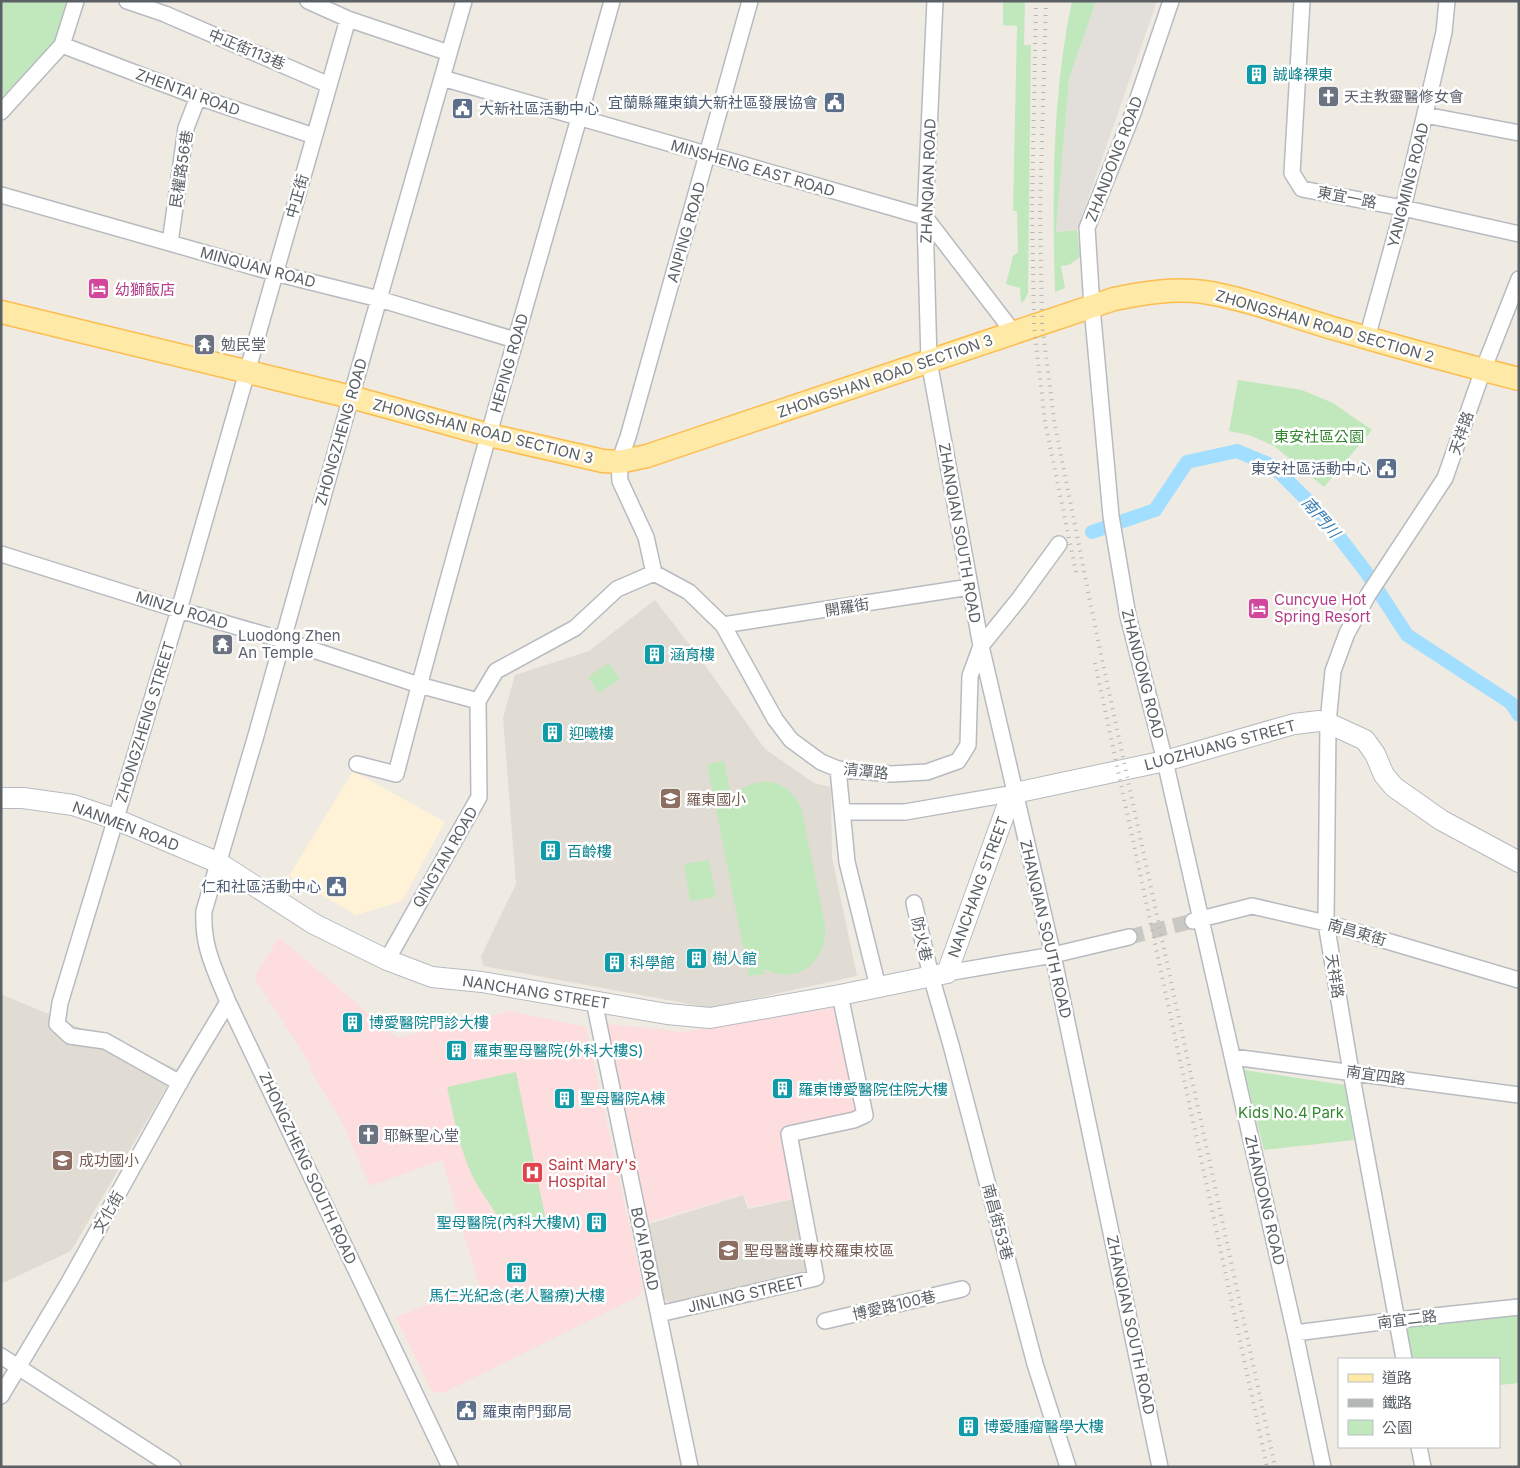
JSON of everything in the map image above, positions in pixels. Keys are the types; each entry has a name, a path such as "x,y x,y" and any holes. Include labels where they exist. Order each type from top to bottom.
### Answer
{"main road":[{"name":"ZHONGSHAN ROAD SECTION 2","path":"1014,333 1114,299 1139,294 1178,291 1203,292 1228,297 1367,338 1519,379"},
{"name":"ZHONGSHAN ROAD SECTION 3","path":"1,312 351,397 489,435 597,461 619,462 647,456 1014,333"}],"street":[{"path":"1,112 62,45 76,1"},
{"path":"127,1 165,14"},
{"path":"132,1 329,85"},
{"path":"308,1 348,19 449,54"},
{"name":"ZHONGZHENG ROAD","path":"219,863 284,640 464,1"},
{"name":"HEPING ROAD","path":"356,764 396,774 419,684 515,340 612,1"},
{"name":"ANPING ROAD","path":"619,462 628,437 750,1"},
{"name":"ZHANQIAN ROAD","path":"929,361 925,217 935,1"},
{"name":"ZHANDONG ROAD","path":"1171,1 1133,113 1087,228 1111,516 1128,616 1165,761 1197,920 1233,1057 1323,1467"},
{"name":"東宜一路","path":"1302,1 1292,172 1302,189 1403,208 1519,234"},
{"name":"YANGMING ROAD","path":"1367,338 1403,208 1444,32 1447,1"},
{"name":"中正街","path":"246,373 348,19"},
{"name":"ZHENTAI ROAD","path":"62,45 198,97 314,136"},
{"name":"MINSHENG EAST ROAD","path":"442,78 925,217"},
{"name":"民權路56巷","path":"170,243 186,128 198,97"},
{"path":"1425,114 1519,133"},
{"name":"MINQUAN ROAD","path":"1,195 274,273 379,299 515,340"},
{"path":"925,217 1014,333"},
{"name":"天祥路","path":"1404,1358 1351,1072 1326,923 1328,722 1334,671 1346,634 1380,576 1445,478 1482,370 1519,279"},
{"name":"ZHANQIAN SOUTH ROAD","path":"929,361 981,646 1053,955 1160,1467"},
{"name":"ZHONGZHENG STREET","path":"180,1083 105,1041 70,1036 57,1024 60,1002 179,610 246,373"},
{"path":"478,701 496,672 575,628 616,589 654,573 646,537 620,480 619,462"},
{"path":"981,646 1020,599 1059,544"},
{"name":"MINZU ROAD","path":"1,554 478,701"},
{"name":"清潭路","path":"654,573 689,592 723,625 774,719 791,740 821,762 838,769 891,774 927,772 958,761 968,745 970,676 981,646"},
{"name":"開羅街","path":"723,625 970,587"},
{"name":"QINGTAN ROAD","path":"388,960 479,797 478,701"},
{"name":"LUOZHUANG STREET","path":"1110,772 1165,761 1294,724 1319,721 1328,722 1365,740 1375,754 1384,775 1394,787 1441,820 1519,862"},
{"path":"838,769 847,862 878,987"},
{"name":"NANCHANG STREET","path":"843,812 905,812 1015,793 1110,772"},
{"name":"NANCHANG STREET","path":"219,863 314,924 388,960 432,977 482,982 666,1014 710,1018 840,995 939,974 1009,801 1015,793"},
{"name":"NANMEN ROAD","path":"1,798 23,798 73,805 115,819 219,863"},
{"name":"ZHONGZHENG SOUTH ROAD","path":"219,863 204,912 203,929 208,955 228,1002 450,1467"},
{"name":"防火巷","path":"914,903 939,974"},
{"name":"南昌東街","path":"1197,920 1252,906 1326,923 1519,980"},
{"path":"939,974 1053,955 1129,937"},
{"name":"南昌街53巷","path":"939,974 951,1045 1035,1364 1068,1467"},
{"name":"JINLING STREET","path":"659,1314 816,1278 789,1134 854,1120 865,1115 840,995"},
{"name":"BO'AI ROAD","path":"594,1001 690,1467"},
{"name":"文化街","path":"1,1396 69,1282 180,1083 228,1002"},
{"name":"南宜四路","path":"1233,1057 1519,1095"},
{"name":"博愛路100巷","path":"825,1320 962,1289"},
{"name":"南宜二路","path":"1295,1333 1519,1307"},
{"path":"1,1356 174,1467"},
{"path":"1420,1448 1423,1467"}],"shaded area":[{"path":"1096,1 1157,1 1077,230 1056,232 1069,79"},
{"name":"羅東國小","path":"655,600 697,654 765,749 814,783 831,787 832,857 857,976 711,1008 483,966 481,956 516,884 503,718 515,675 589,651"},
{"path":"353,771 445,822 402,901 356,915 289,876"},
{"name":"Saint Mary's Hospital","path":"279,937 397,1038 511,1011 586,1027 643,1289 637,1297 443,1393 432,1392 396,1317 479,1285 442,1160 370,1186 342,1122 311,1071 307,1059 254,977"},
{"name":"成功國小","path":"1,994 177,1069 71,1251 1,1284"},
{"name":"Saint Mary's Hospital","path":"833,1008 857,1112 783,1126 796,1198 749,1207 744,1194 648,1222 607,1024 684,1032"},
{"name":"聖母醫護專校羅東校區","path":"743,1195 748,1209 794,1199 810,1275 674,1305 662,1298 646,1225"}],"green space":[{"path":"1,1 69,1 56,41 1,98"},
{"path":"1003,1 1025,1 1024,45 1031,45 1028,293 1021,303 1020,288 1006,284 1013,256 1018,252 1017,211 1013,211 1017,26 1003,25"},
{"path":"1072,1 1096,1 1069,79 1056,232 1077,230 1080,257 1069,265 1061,266 1065,288 1055,292 1054,182 1057,109 1065,37"},
{"name":"東安社區公園","path":"1238,380 1302,390 1333,403 1372,430 1324,487 1274,446 1249,435 1229,431"},
{"path":"609,663 620,679 599,693 588,677"},
{"path":"724,761 731,796 751,785 769,782 787,789 801,807 825,925 825,938 822,949 816,959 809,967 799,972 789,974 777,973 764,969 765,974 749,976 707,764"},
{"path":"709,860 716,897 690,901 684,864"},
{"name":"Kids No.4 Park","path":"1244,1070 1345,1085 1354,1140 1264,1150"},
{"path":"516,1072 546,1221 504,1228 467,1164 457,1132 447,1087"},
{"path":"1519,1314 1519,1383 1500,1385 1500,1358 1410,1358 1404,1326"}],"waterway":[{"name":"南門川","path":"1092,532 1155,510 1187,462 1237,451 1273,466 1324,517 1366,572 1407,635 1511,703 1519,715"}],"tunnel":[{"path":"1129,937 1193,921"}],"railway":[{"path":"1036,1 1032,209 1034,326 1045,422 1077,577"},
{"path":"1046,1 1040,209 1042,323 1054,420 1096,631 1275,1467"},
{"path":"1095,663 1267,1467"}],"place":[{"name":"誠峰裸東","path":"1257,74"},
{"name":"天主教靈醫修女會","path":"1328,96"},
{"name":"宜蘭縣羅東鎮大新社區發展協會","path":"834,102"},
{"name":"大新社區活動中心","path":"463,108"},
{"name":"幼獅飯店","path":"99,289"},
{"name":"勉民堂","path":"205,344"},
{"name":"東安社區活動中心","path":"1387,468"},
{"name":"Cuncyue Hot Spring Resort","path":"1258,608"},
{"name":"Luodong Zhen An Temple","path":"222,644"},
{"name":"涵育樓","path":"654,654"},
{"name":"迎曦樓","path":"553,733"},
{"name":"羅東國小","path":"670,799"},
{"name":"百齡樓","path":"551,851"},
{"name":"仁和社區活動中心","path":"337,886"},
{"name":"樹人館","path":"696,958"},
{"name":"科學館","path":"614,962"},
{"name":"博愛醫院門診大樓","path":"353,1022"},
{"name":"羅東聖母醫院(外科大樓S)","path":"457,1050"},
{"name":"羅東博愛醫院住院大樓","path":"782,1089"},
{"name":"聖母醫院A棟","path":"564,1098"},
{"name":"耶穌聖心堂","path":"368,1135"},
{"name":"成功國小","path":"63,1160"},
{"name":"Saint Mary's Hospital","path":"532,1173"},
{"name":"聖母醫院(內科大樓M)","path":"597,1222"},
{"name":"聖母醫護專校羅東校區","path":"728,1250"},
{"name":"馬仁光紀念(老人醫療)大樓","path":"517,1272"},
{"name":"羅東南門郵局","path":"466,1411"},
{"name":"博愛腫瘤醫學大樓","path":"968,1426"}]}
